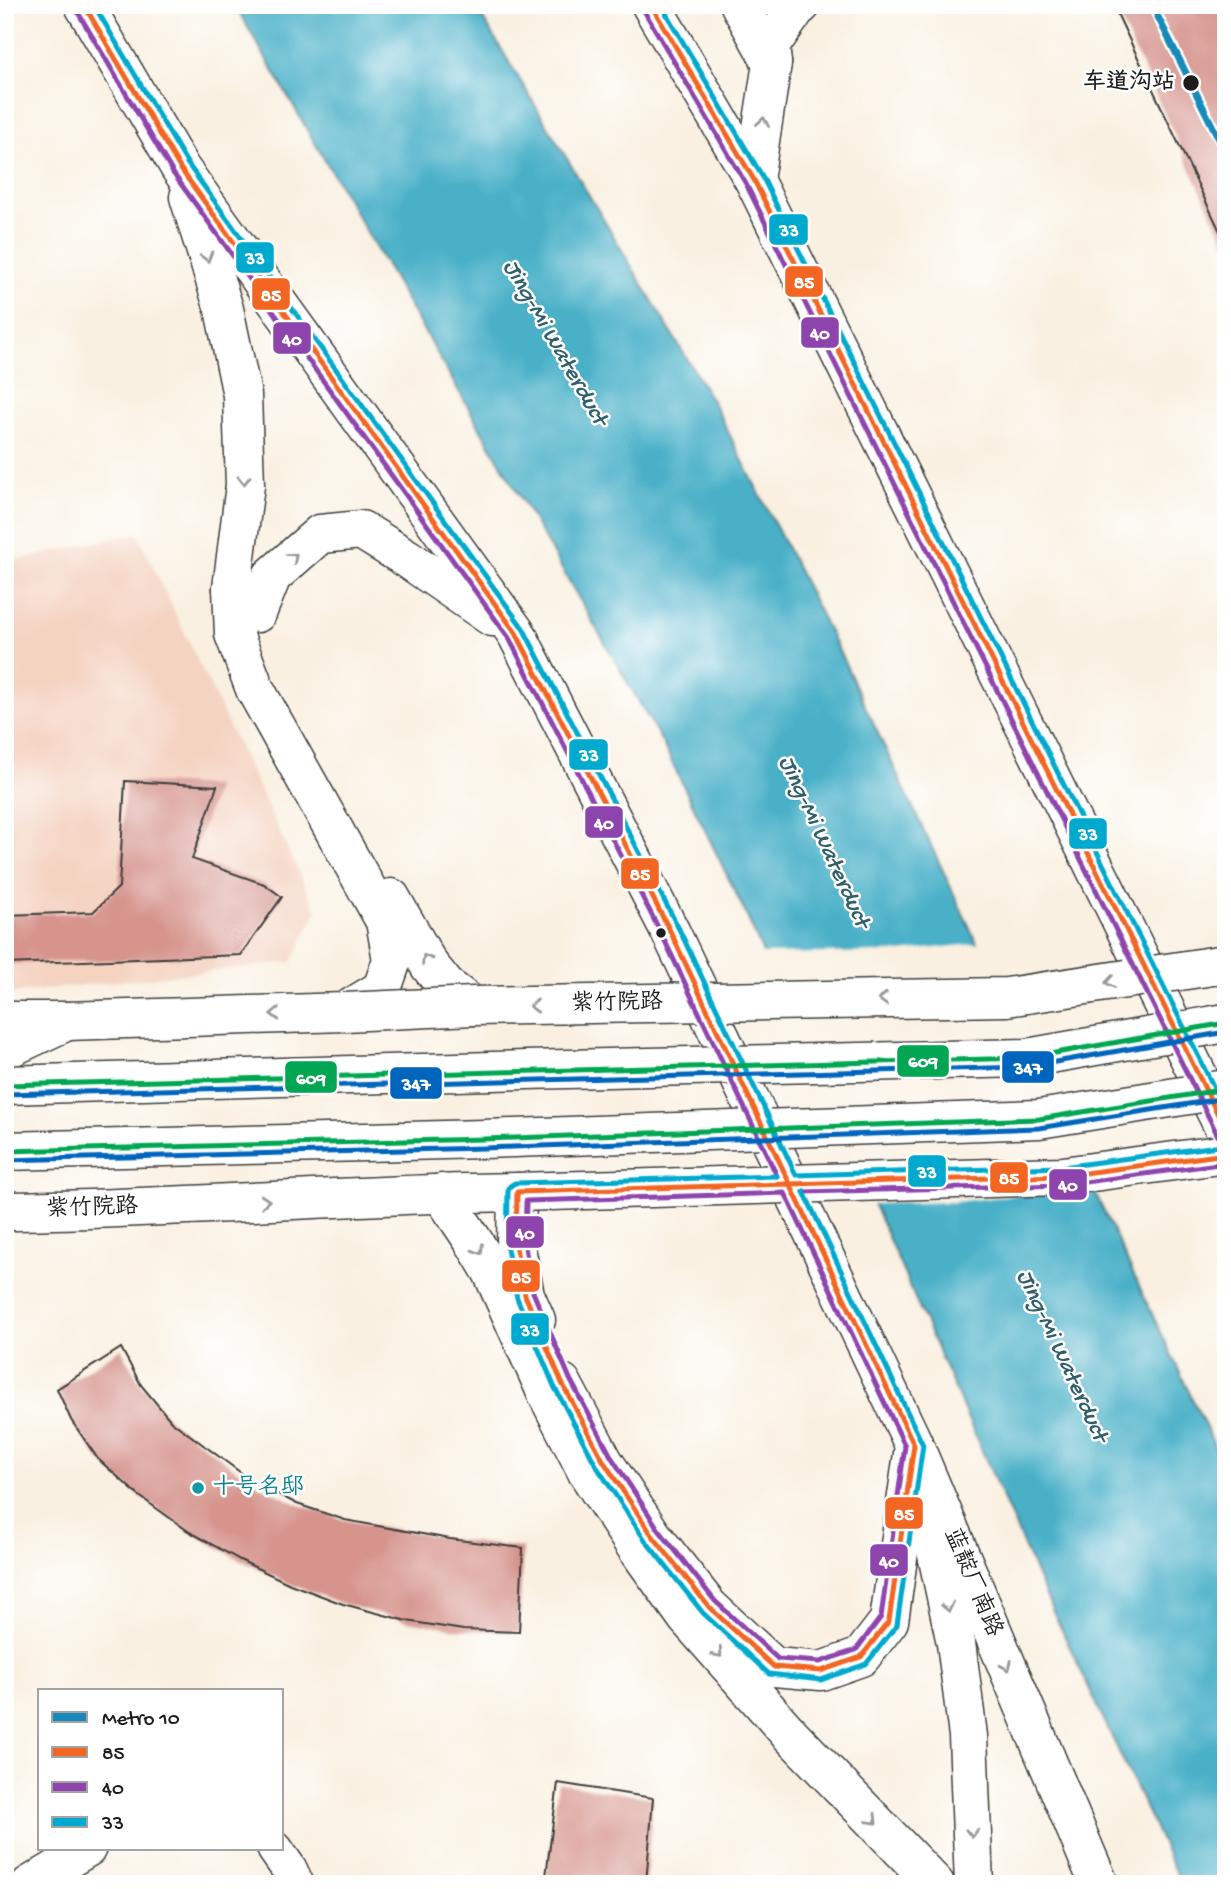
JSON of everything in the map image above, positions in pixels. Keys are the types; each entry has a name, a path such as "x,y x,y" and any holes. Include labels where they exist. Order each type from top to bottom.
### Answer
{"main road":[{"path":"84,5 180,168 224,309 242,395 245,485 245,601 234,635 256,689 429,965 446,986 473,1006"},
{"path":"651,5 754,180 1226,1132"},
{"path":"740,5 772,64"},
{"path":"754,180 772,64 770,46 801,5"},
{"name":"蓝靛厂南路","path":"180,168 516,633 671,933 914,1445 1099,1884"},
{"path":"245,601 320,534 360,530 408,559 516,633"},
{"path":"332,808 385,921 392,961 382,989 344,1012"},
{"name":"紫竹院路","path":"5,1021 473,1006 1007,997 1226,964"},
{"path":"5,1050 67,1021"},
{"path":"5,1085 1027,1058 1226,1023"},
{"path":"5,1151 484,1139 1039,1119 1226,1088"},
{"name":"紫竹院路","path":"5,1211 440,1193 1063,1176 1226,1154"},
{"path":"517,1192 516,1248 525,1295 554,1388 587,1472 687,1618 786,1730 935,1884"},
{"path":"440,1193 492,1272 554,1388 652,1535 709,1607 774,1667 821,1671 861,1657 889,1620 914,1445"},
{"path":"914,1445 960,1669 968,1735 974,1884"}],"street":[{"path":"29,1884 86,1850"},
{"path":"276,1850 296,1884"}],"shaded area":[{"path":"137,533 317,911 292,962 5,994 5,563"}],"water":[{"name":"Jing-Mi Waterduct","path":"235,5 475,5 714,404 841,655 1226,1470 1226,1884 1181,1884 1045,1594 745,912 661,740"}],"pier":[{"path":"981,943 1096,1186 954,1202 869,1204 760,954 900,952"}],"building":[{"name":"车道沟站","path":"1113,5 1226,5 1226,244"},
{"path":"125,781 217,786 192,859 264,884 282,897 241,955 5,964 5,915 93,912 119,887"},
{"name":"十号名邸","path":"121,1348 141,1385 171,1421 252,1481 297,1504 345,1520 450,1539 523,1548 519,1632 463,1630 407,1621 343,1604 290,1584 188,1531 138,1495 98,1459 71,1420 57,1389"},
{"path":"558,1783 653,1798 646,1884 545,1884"}],"metro line":[{"name":"10","path":"1152,5 1226,153"}],"transit line":[{"name":"85","path":"84,5 180,168 516,633 671,933 790,1184"},
{"name":"33","path":"94,5 187,163 523,628 679,929 796,1175 1062,1167 1225,1145"},
{"name":"85","path":"651,5 754,180 1226,1131"},
{"name":"33","path":"661,5 762,176 1226,1112"},
{"name":"40","path":"76,9 173,173 509,638 663,937 777,1176"},
{"name":"40","path":"643,9 746,184 1218,1136"},
{"name":"609","path":"5,1085 1027,1058 1226,1023"},
{"name":"347","path":"5,1094 1027,1067 1226,1032"},
{"name":"609","path":"5,1151 484,1139 1039,1119 1226,1089"},
{"name":"347","path":"5,1160 484,1148 1039,1128 1226,1098"},
{"name":"85","path":"790,1184 1063,1176 1226,1154"},
{"name":"40","path":"804,1192 1063,1185 1226,1163"},
{"name":"33","path":"777,1176 515,1183 508,1191 507,1249 517,1298 554,1386 597,1467 645,1540 703,1613 769,1674 821,1680 866,1664 897,1625 923,1445 804,1192"},
{"name":"85","path":"790,1184 914,1445 889,1621 861,1657 821,1671 774,1667 709,1607 652,1535 604,1462 562,1383 525,1295 516,1248 517,1192 790,1184"},
{"name":"40","path":"785,1193 905,1446 881,1617 856,1650 820,1662 778,1659 715,1601 659,1530 612,1458 570,1379 533,1292 525,1247 526,1201 785,1193"}],"place":[{"name":"车道沟站","path":"1191,83"},
{"name":"十号名邸","path":"198,1488"}]}
